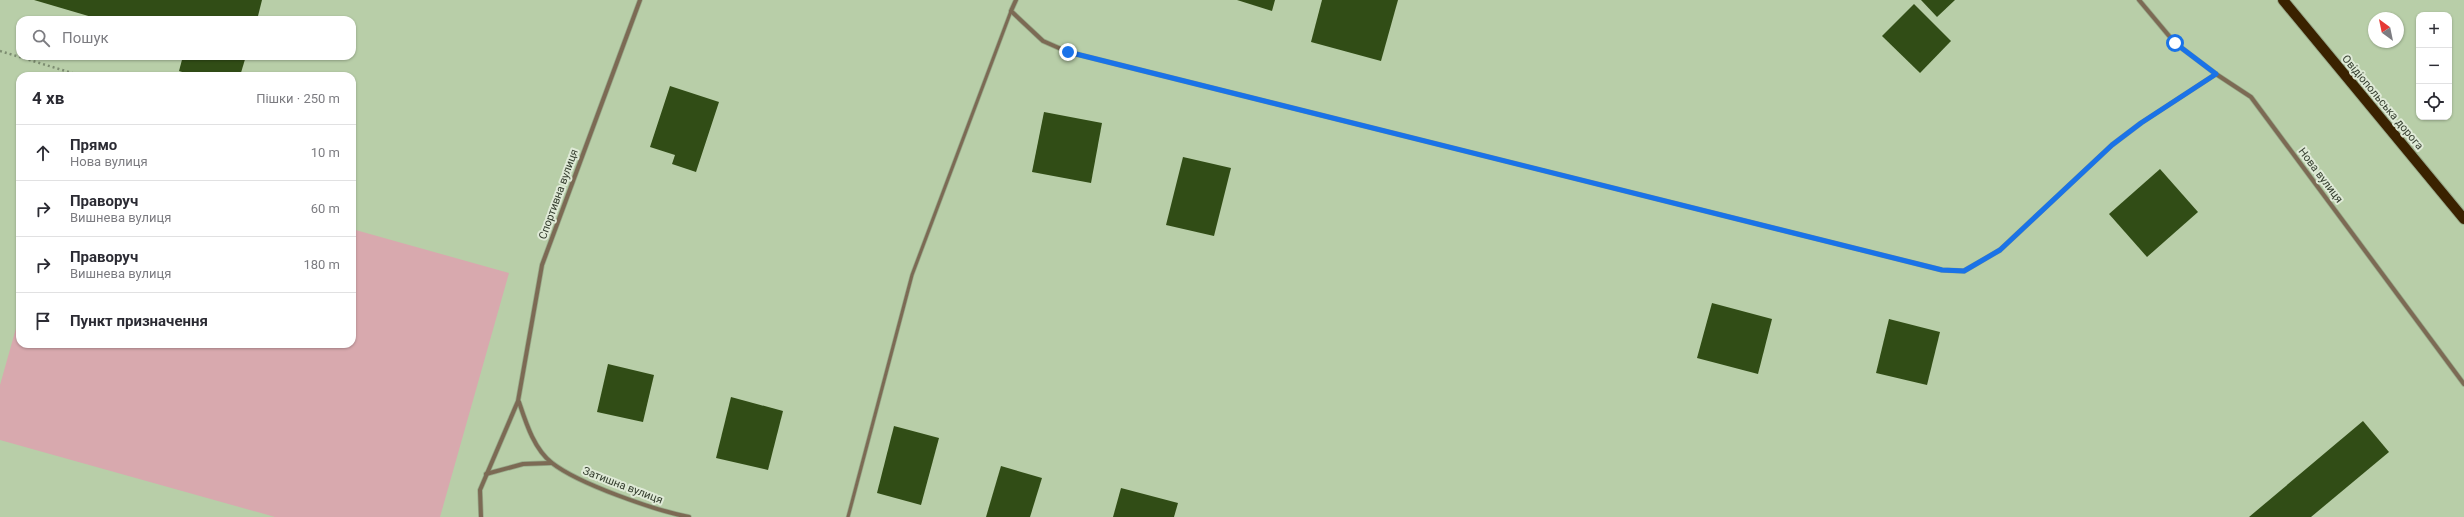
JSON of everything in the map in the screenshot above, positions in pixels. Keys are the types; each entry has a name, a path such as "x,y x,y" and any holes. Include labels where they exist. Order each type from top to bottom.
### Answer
{"main road":[{"name":"Овідіопольська дорога","path":"2284,0 2464,219"}],"street":[{"name":"Спортивна вулиця","path":"481,517 480,490 518,401 542,265 640,0"},
{"path":"1016,0 1011,11 1043,42 1068,52 1942,270 1964,271 2000,250 2112,145 2141,123 2216,74"},
{"name":"Нова вулиця","path":"2139,0 2175,43 2216,74 2251,97 2464,384"},
{"name":"Затишна вулиця","path":"518,401 531,436 551,463 586,483 689,517"},
{"path":"486,474 522,464 551,463"}],"lane":[{"path":"848,517 912,275 1011,11"}],"path":[{"path":"0,51 16,56"},
{"path":"30,60 69,72"}],"shaded area":[{"path":"356,230 509,273 440,517 275,517 0,440 0,385 16,328 16,348 356,348"}],"building":[{"path":"34,0 262,0 258,16 88,16"},
{"path":"1237,0 1275,0 1272,11"},
{"path":"1322,0 1398,0 1381,61 1311,42"},
{"path":"1921,0 1955,0 1937,17"},
{"path":"1914,4 1951,41 1920,73 1882,36"},
{"path":"182,60 245,60 241,72 179,71"},
{"path":"670,86 719,102 696,172 672,164 675,155 650,147"},
{"path":"1044,112 1102,123 1091,183 1032,172"},
{"path":"1183,157 1231,168 1214,236 1166,225"},
{"path":"2160,169 2198,212 2147,257 2109,214"},
{"path":"1712,303 1772,319 1758,374 1697,358"},
{"path":"1889,319 1940,332 1927,385 1876,373"},
{"path":"608,364 654,375 643,422 597,412"},
{"path":"731,397 783,411 768,470 716,458"},
{"path":"2363,421 2389,452 2311,517 2249,517"},
{"path":"894,426 939,438 921,505 877,493"},
{"path":"1001,466 1042,478 1030,517 986,517"},
{"path":"1121,488 1178,503 1174,517 1113,517"}],"route":[{"path":"1068,52 1942,270 1964,271 2000,250 2112,145 2141,123 2216,74 2175,43"}]}
